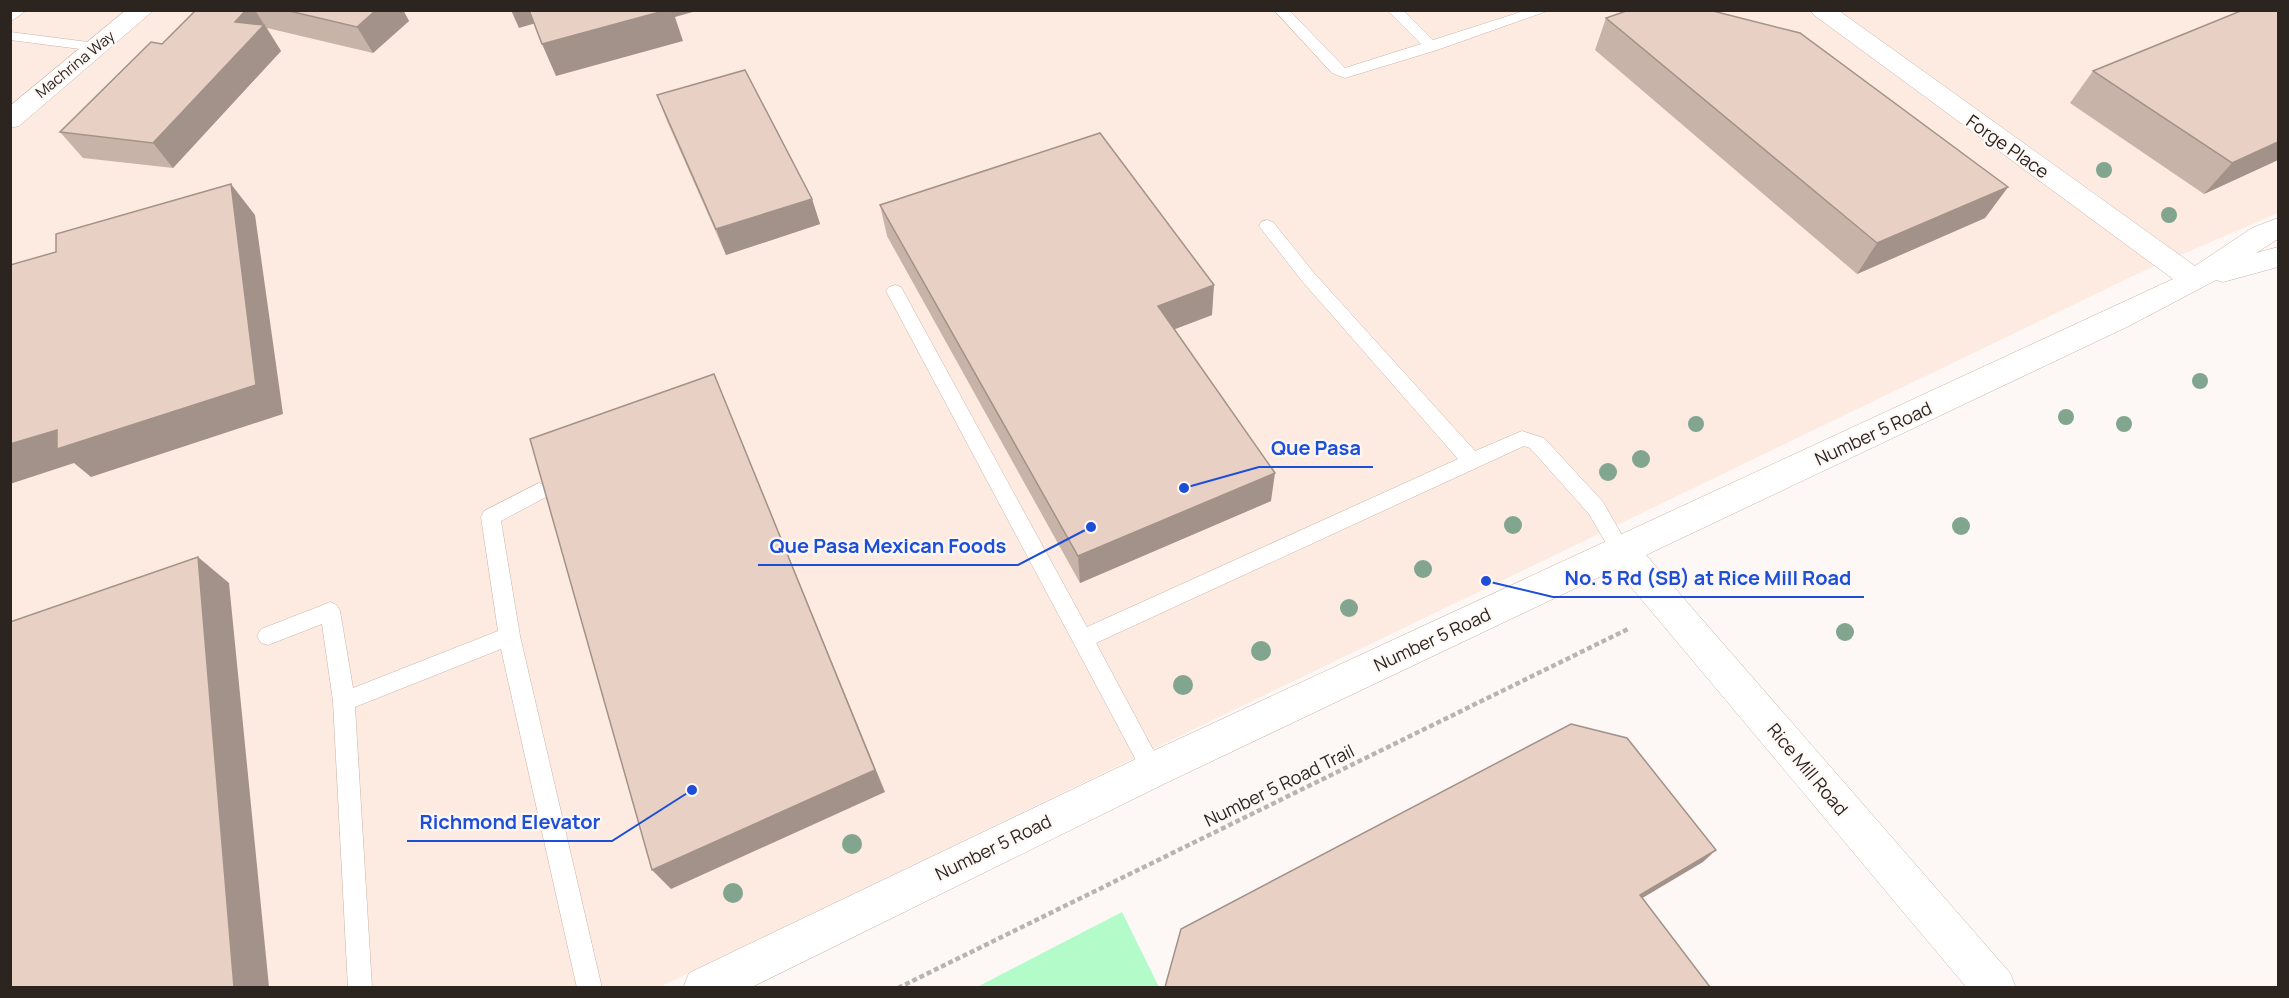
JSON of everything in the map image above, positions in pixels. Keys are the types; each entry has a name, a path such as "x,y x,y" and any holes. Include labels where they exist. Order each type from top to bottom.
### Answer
{"street":[{"name":"Machrina Way","path":"10,120 142,10"},
{"name":"Forge Place","path":"1822,10 2195,280"},
{"name":"Number 5 Road","path":"704,987 1153,770 2119,318 2195,280 2262,235 2278,228"},
{"name":"Number 5 Road","path":"2195,280 2278,257"},
{"name":"Rice Mill Road","path":"1621,551 1995,987"}],"lane":[{"path":"10,18 20,10"},
{"path":"1281,10 1337,70 1345,73 1543,10"},
{"path":"1395,10 1432,47"},
{"path":"10,36 96,47"},
{"path":"1267,226 1308,277 1472,461"},
{"path":"895,291 1153,770"},
{"path":"1083,639 1522,438 1537,443 1596,508 1621,551"},
{"path":"539,491 491,517 509,636 590,987"},
{"path":"268,636 330,612 344,701 360,987"},
{"path":"344,701 509,636"}],"path":[{"name":"Number 5 Road Trail","path":"898,987 1671,608"}],"shaded area":[{"path":"10,11 2278,11 2278,213 2139,273 660,987 11,987"}],"green space":[{"path":"1122,912 1159,987 977,987"}],"building":[{"path":"196,10 246,10 235,22 264,25 153,143 60,132 151,42 162,44"},
{"path":"285,10 376,10 357,27"},
{"path":"529,10 667,10 542,44"},
{"path":"1629,10 1709,10 1800,33 2008,187 1877,243 1606,18"},
{"path":"2243,10 2278,10 2278,142 2232,163 2093,71"},
{"path":"745,70 812,199 716,229 657,95"},
{"path":"1100,133 1214,285 1158,306 1275,473 1078,556 880,205"},
{"path":"231,184 256,385 57,449 57,430 10,444 10,265 56,252 56,234"},
{"path":"714,374 875,770 652,870 530,439"},
{"path":"198,557 234,987 10,987 10,622"},
{"path":"1571,724 1627,738 1716,850 1640,895 1710,987 1165,987 1181,929"}],"place":[{"name":"Que Pasa","path":"1184,488"},
{"name":"Que Pasa Mexican Foods","path":"1091,527"},
{"name":"No. 5 Rd (SB) at Rice Mill Road","path":"1486,581"},
{"name":"Richmond Elevator","path":"692,790"}]}
